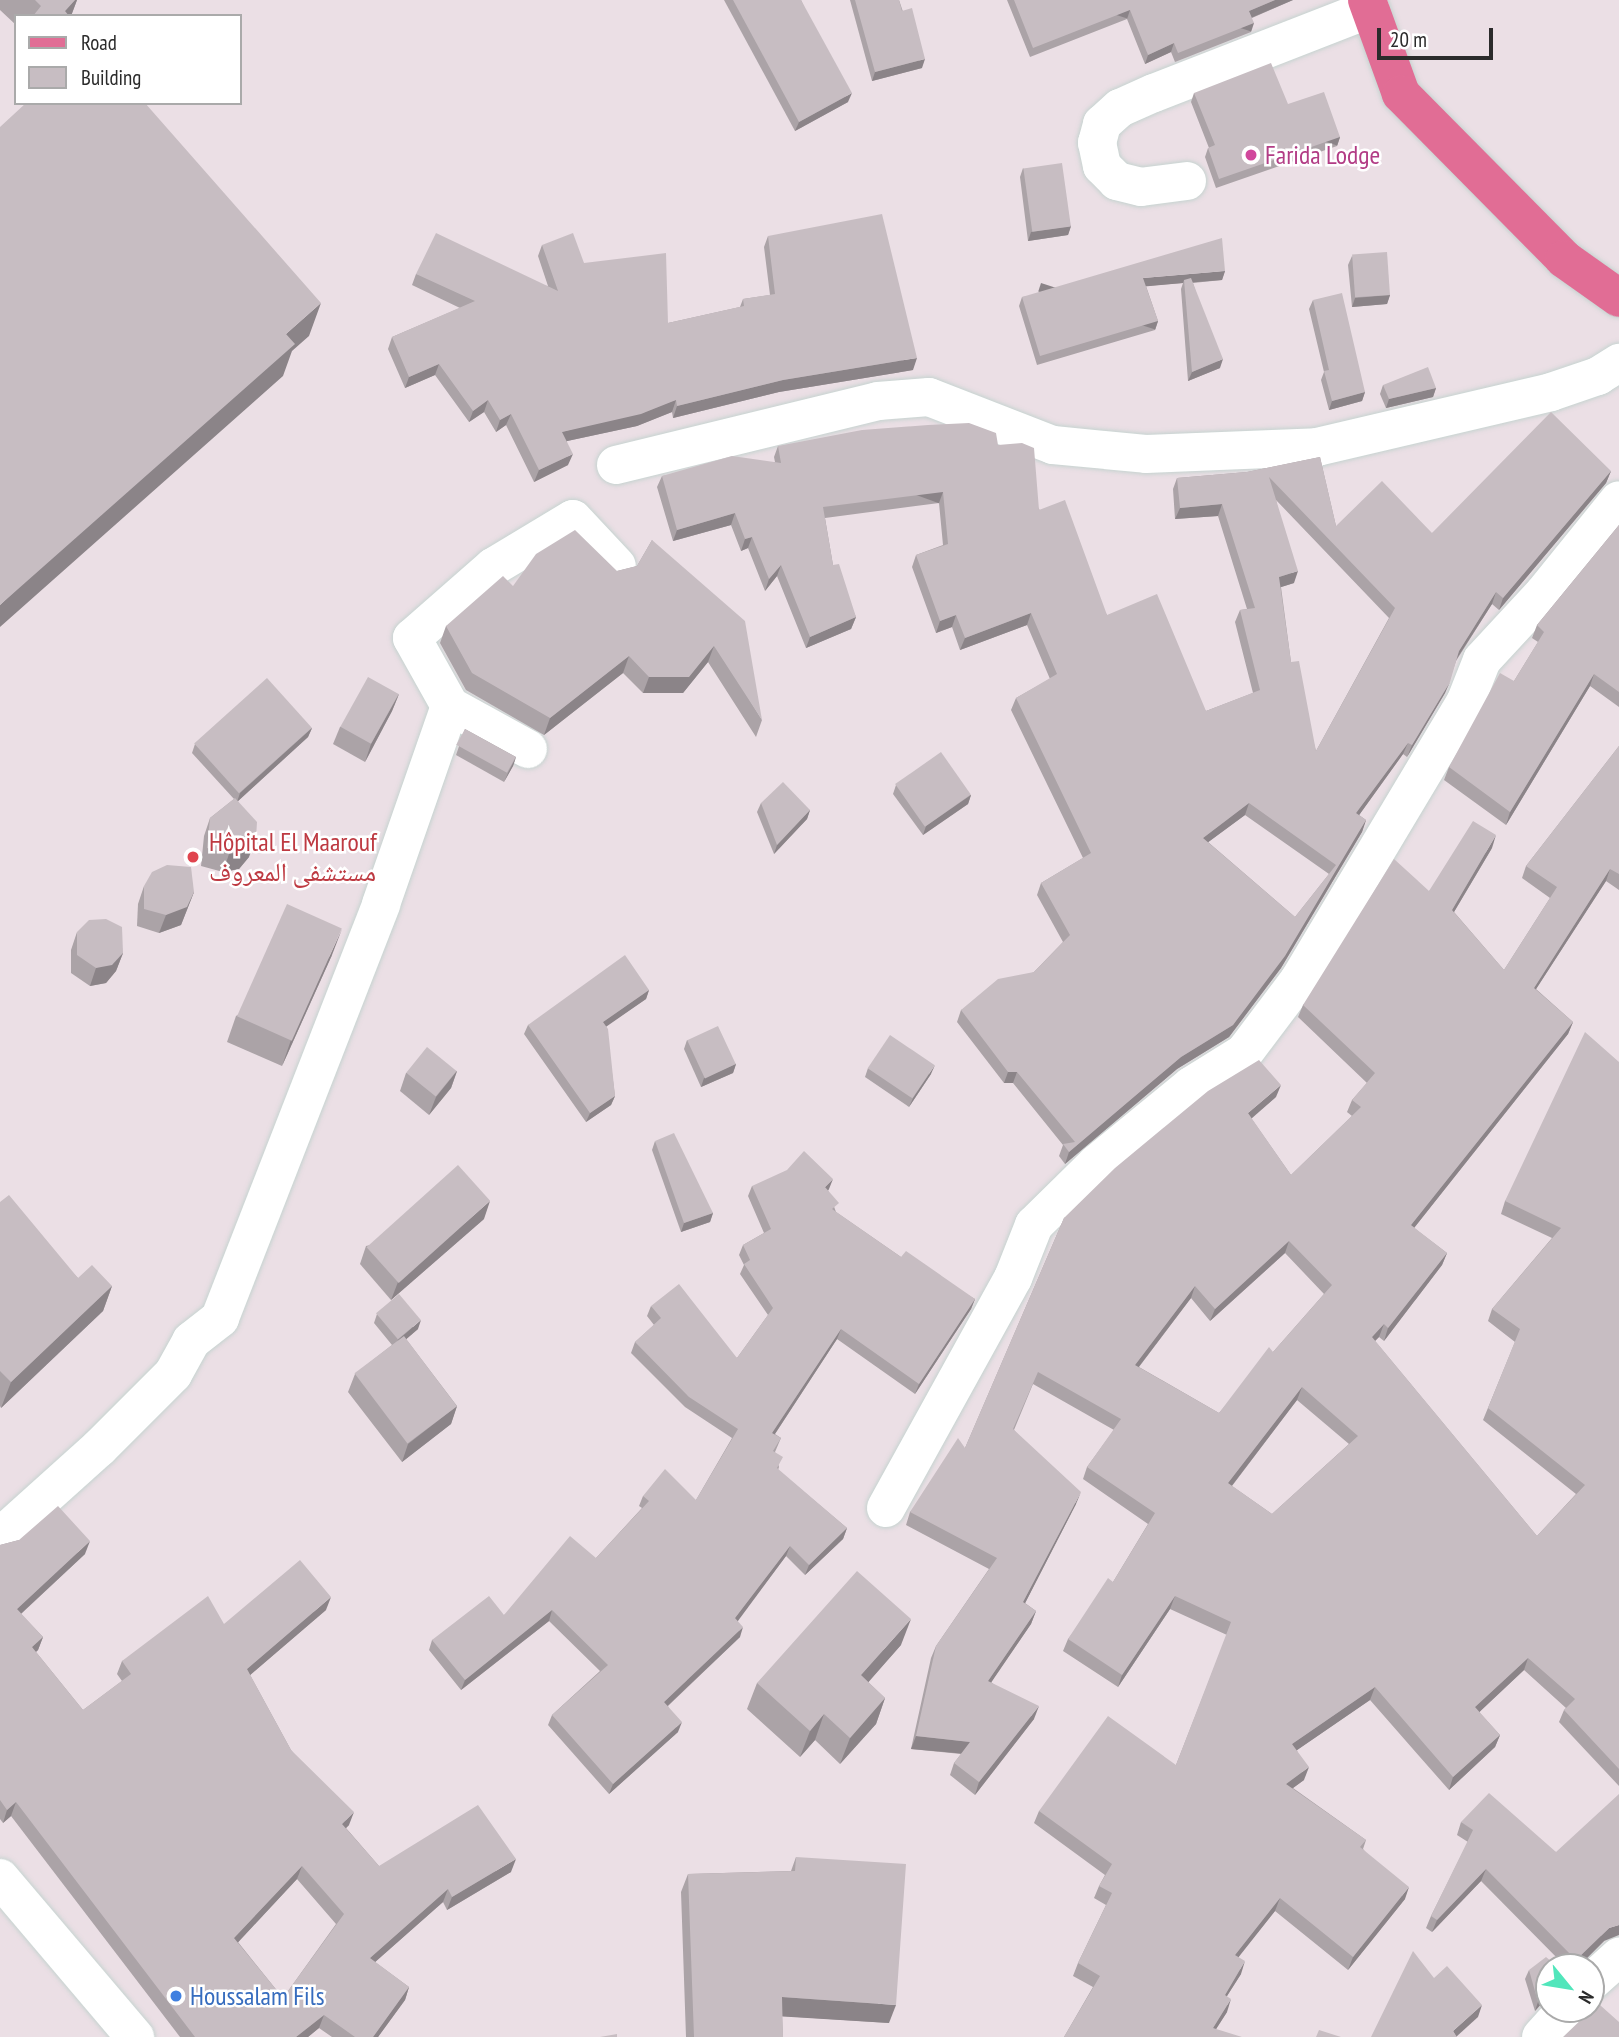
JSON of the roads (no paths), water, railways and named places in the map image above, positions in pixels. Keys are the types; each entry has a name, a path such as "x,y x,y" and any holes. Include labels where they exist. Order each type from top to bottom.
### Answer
{"main road":[{"path":"1368,5 1402,94 1564,259 1619,298"}],"street":[{"path":"1186,181 1141,187 1117,181 1102,166 1097,144 1102,124 1120,108 1368,5"},
{"path":"616,465 878,401 929,397 1052,445 1146,454 1317,447 1551,392 1598,376 1619,363"},
{"path":"886,1508 1013,1278 1034,1225 1096,1164 1192,1086 1244,1053 1306,969 1465,703 1482,660 1545,593 1619,500"},
{"path":"528,749 450,706 412,638 493,567 573,519 617,566"},
{"path":"0,1537 99,1448 173,1374 191,1341 220,1318 381,904 450,706"},
{"path":"0,1878 135,2037"},
{"path":"1605,1970 1619,1957"},
{"path":"1541,2037 1554,2023"}],"place":[{"name":"Farida Lodge","path":"1251,155"},
{"name":"Hôpital El Maarouf مستشفى المعروف","path":"193,857"},
{"name":"Houssalam Fils","path":"176,1996"}]}
